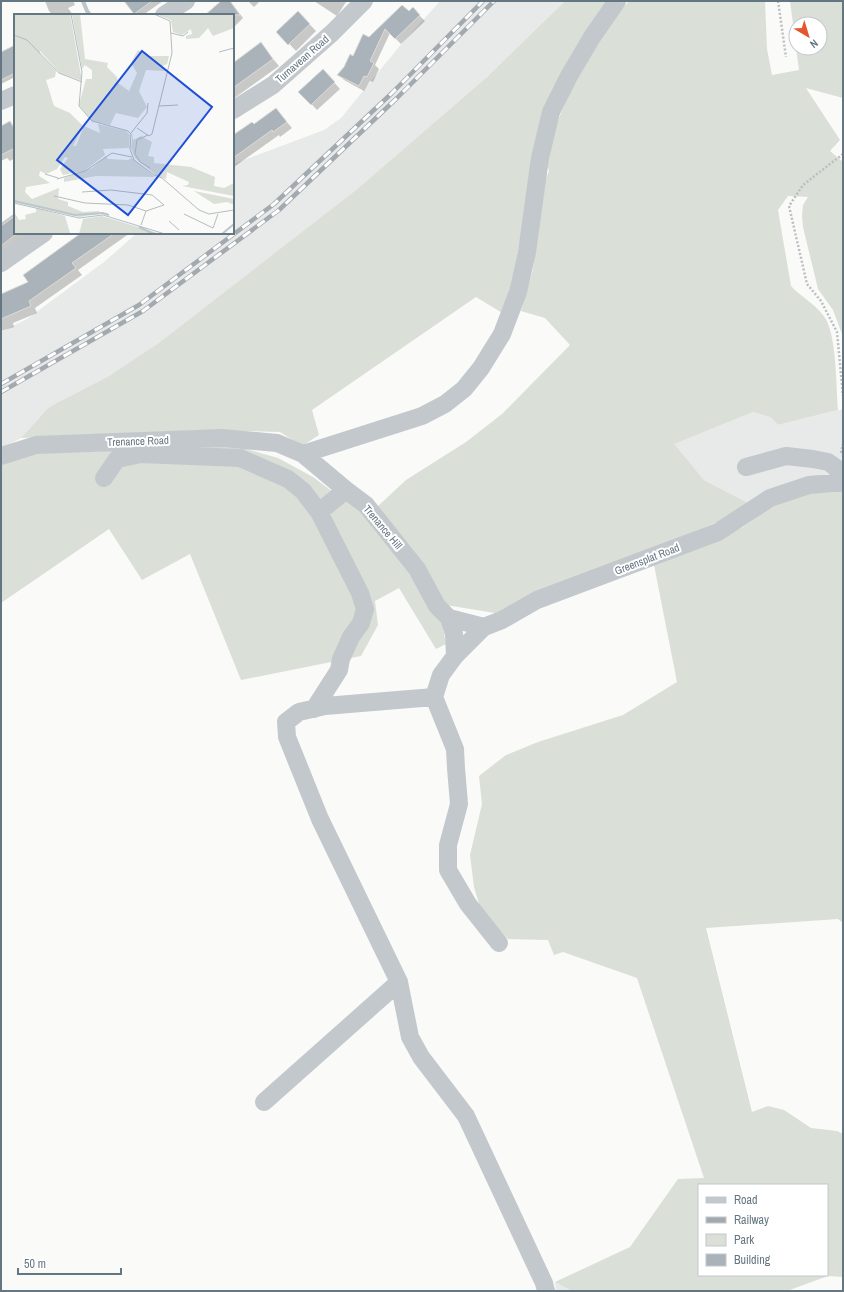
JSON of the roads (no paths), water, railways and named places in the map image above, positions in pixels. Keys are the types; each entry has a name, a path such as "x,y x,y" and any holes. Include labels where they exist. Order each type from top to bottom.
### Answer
{"street":[{"path":"166,14 186,1"},
{"name":"Turnavean Road","path":"234,109 273,85 332,33 364,1"},
{"path":"303,454 422,416 444,404 464,389 481,368 502,334 518,292 530,239 540,158 551,112 569,76 592,37 617,1"},
{"path":"1,101 14,94"},
{"path":"1,262 43,234"},
{"name":"Trenance Road","path":"1,456 36,445 222,438 276,443"},
{"name":"Trenance Hill","path":"276,443 303,454 366,506 417,569 437,606 449,618"},
{"path":"104,478 117,459 141,454 240,458 288,479 303,491 319,512 360,592 364,609 361,623 351,637 341,660 339,670 314,709"},
{"path":"746,467 786,456 813,459 828,462 838,469 841,483"},
{"name":"Greensplat Road","path":"484,627 502,620 537,600 718,532 770,498 809,485 841,483"},
{"path":"319,512 346,490"},
{"path":"449,618 484,627"},
{"path":"449,618 454,634 455,656"},
{"path":"484,627 455,656 441,675 434,697 455,749 459,804 448,845 448,870 468,904 499,943"},
{"path":"434,697 325,706 299,712 286,722 287,737 320,819 399,982 410,1037 421,1057 466,1116 544,1283 546,1291"},
{"path":"264,1102 399,982"}],"waterway":[{"path":"83,1 89,14"}],"railway":[{"path":"234,234 274,204 392,93 483,1"},
{"path":"1,392 143,311 279,210 397,98 494,1"},
{"path":"1,384 139,305 234,234"}]}
